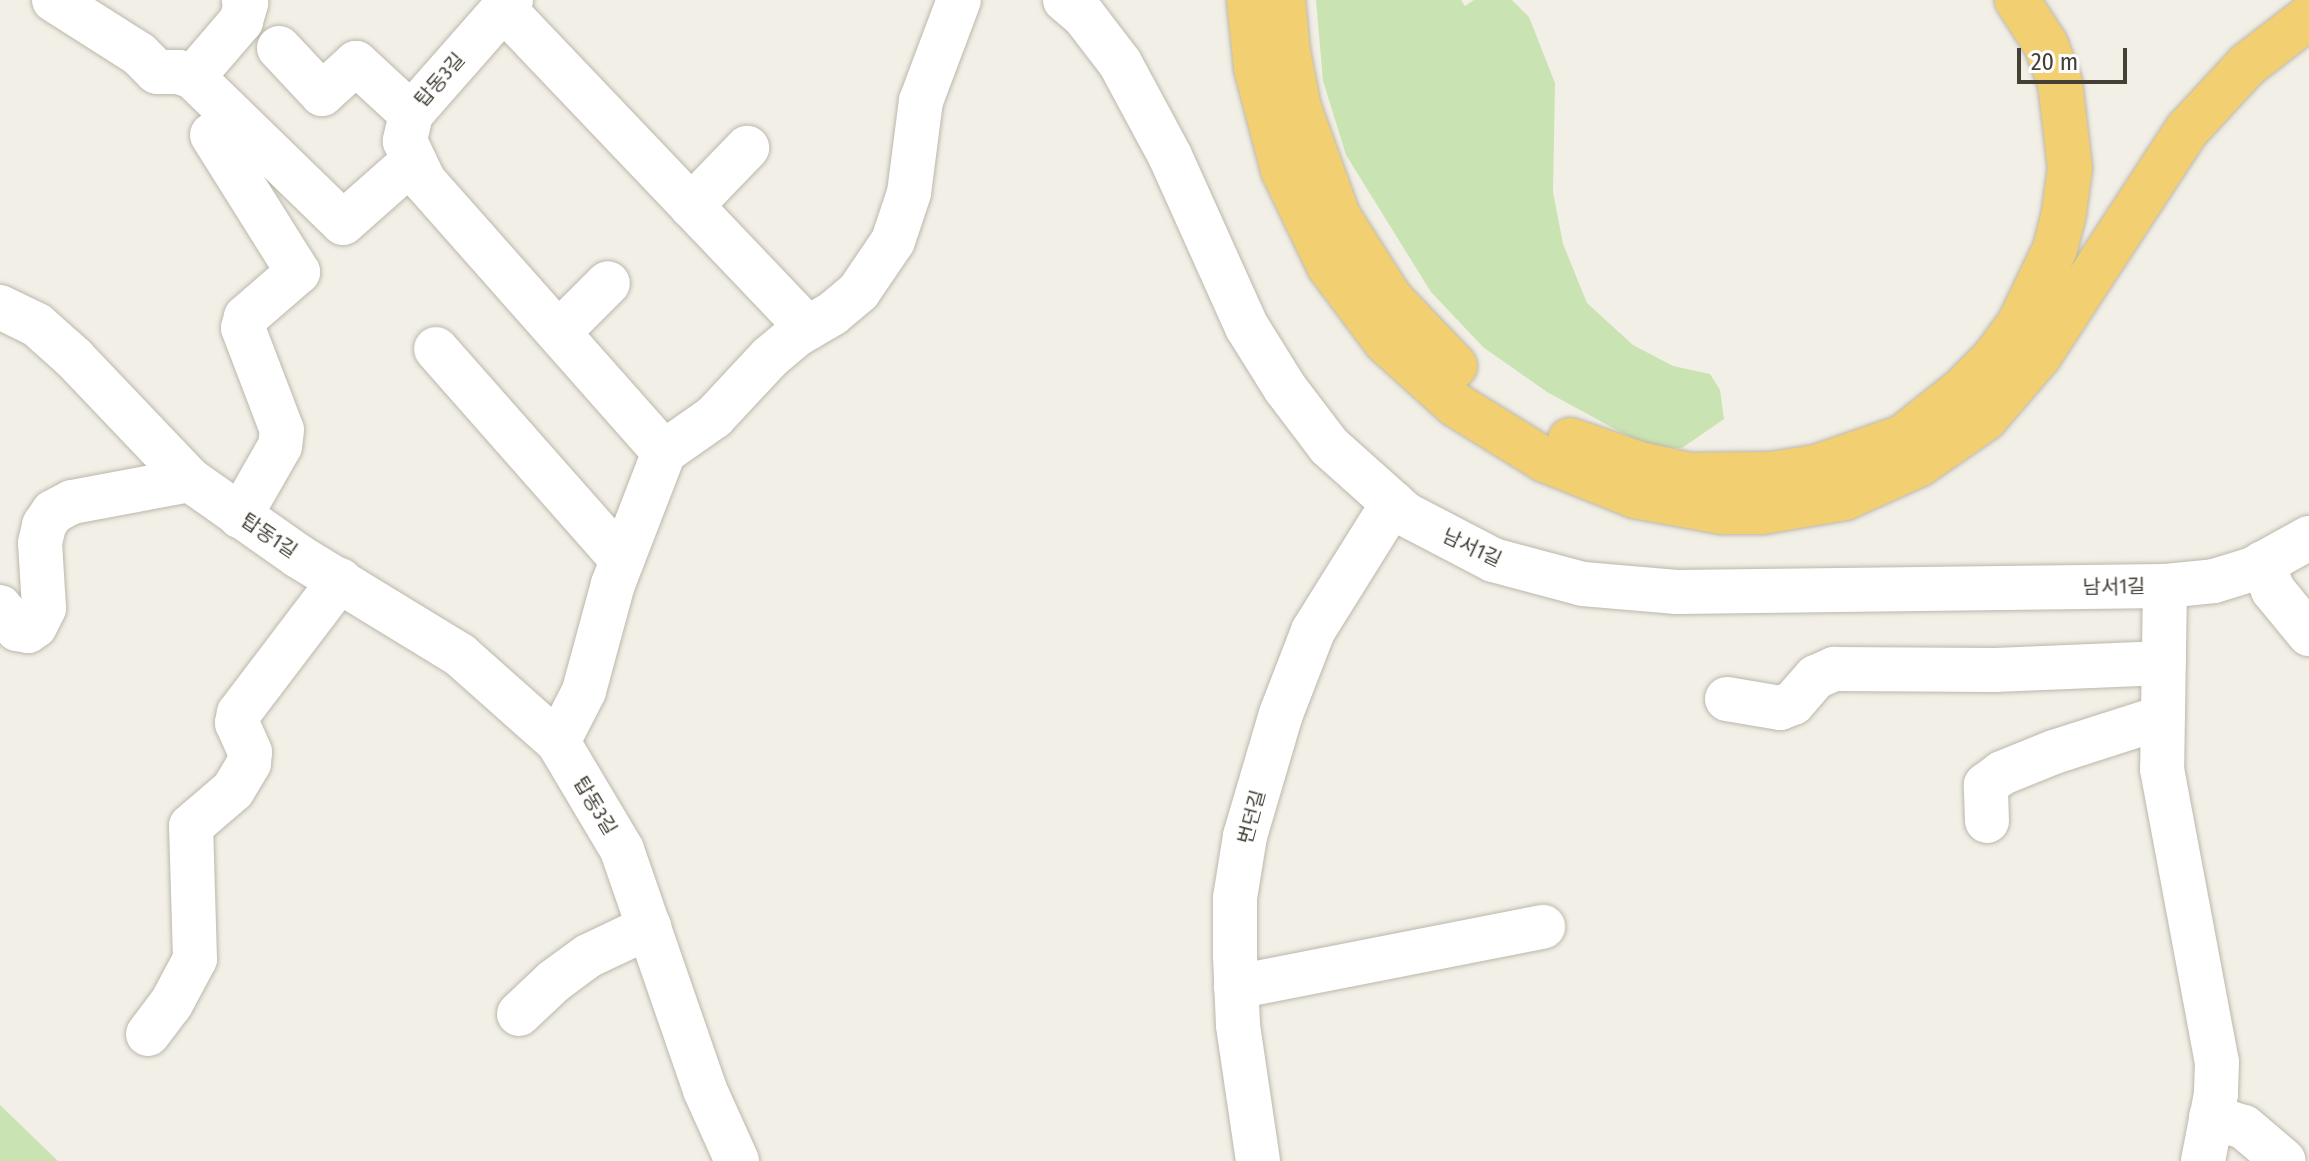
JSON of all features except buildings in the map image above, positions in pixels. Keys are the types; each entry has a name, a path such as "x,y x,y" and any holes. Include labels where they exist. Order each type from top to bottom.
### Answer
{"highway":[{"path":"1249,0 1256,68 1283,170 1329,266 1386,342 1456,405 1545,460 1635,496 1722,512 1762,512 1845,498 1920,464 1985,419 2039,356 2187,130 2247,65 2309,17"},
{"path":"1283,0 1288,52 1299,108 1338,216 1382,287 1423,337 1500,400 1589,449 1689,475 1731,477 1816,467 1903,437 1962,390 1993,359 2019,324 2055,249 2070,168 2060,83 2046,45 2017,0"}],"street":[{"path":"54,0 139,54 157,72 179,72 193,77 343,223 412,162 424,181 664,452"},
{"path":"193,77 241,21 244,0"},
{"path":"558,742 584,691 622,560 664,452 714,417 770,357 859,291 893,241 904,217 909,193 921,101 959,0"},
{"name":"남서1길","path":"1065,0 1084,16 1120,63 1170,156 1247,327 1285,388 1329,446 1405,514 1493,560 1583,584 1677,592 2165,586 2214,581 2263,563 2309,538"},
{"name":"탑동3길","path":"412,162 405,141 411,114 507,4 691,206 808,328"},
{"path":"279,48 322,94 356,63 411,114"},
{"path":"212,135 298,272 246,317 243,328 282,430 280,446 240,516"},
{"path":"691,206 747,148"},
{"path":"559,332 608,283"},
{"name":"탑동1길","path":"0,307 37,325 74,358 190,480 240,516 460,655 509,695 558,742"},
{"path":"436,349 622,560"},
{"path":"0,607 17,629 28,631 35,626 44,608 40,543 44,525 53,512 72,502 190,480"},
{"name":"번던길","path":"1258,1161 1238,1025 1236,987 1235,898 1245,836 1281,714 1313,631 1355,559 1393,503"},
{"path":"2263,563 2273,590 2309,634"},
{"path":"148,1034 178,994 195,959 191,826 233,790 249,763 250,752 237,723 239,713 340,580"},
{"name":"남서1길","path":"2165,586 2162,769 2217,1062 2203,1161"},
{"path":"1727,699 1780,708 1793,703 1816,677 1834,669 1995,670 2164,663"},
{"path":"1987,821 1986,785 2002,773 2163,717"},
{"name":"탑동3길","path":"558,742 622,850 705,1090 737,1161"},
{"path":"519,1014 554,981 588,956 649,927"},
{"path":"1236,987 1543,927"},
{"path":"2211,1117 2244,1127 2284,1161"}],"green space":[{"path":"1316,0 1461,0 1465,6 1474,0 1512,0 1529,17 1555,83 1553,192 1563,244 1587,303 1633,345 1673,366 1710,374 1720,390 1724,419 1682,448 1648,447 1547,392 1483,347 1431,292 1346,155 1323,81"},
{"path":"0,1105 58,1161 0,1161"}]}
